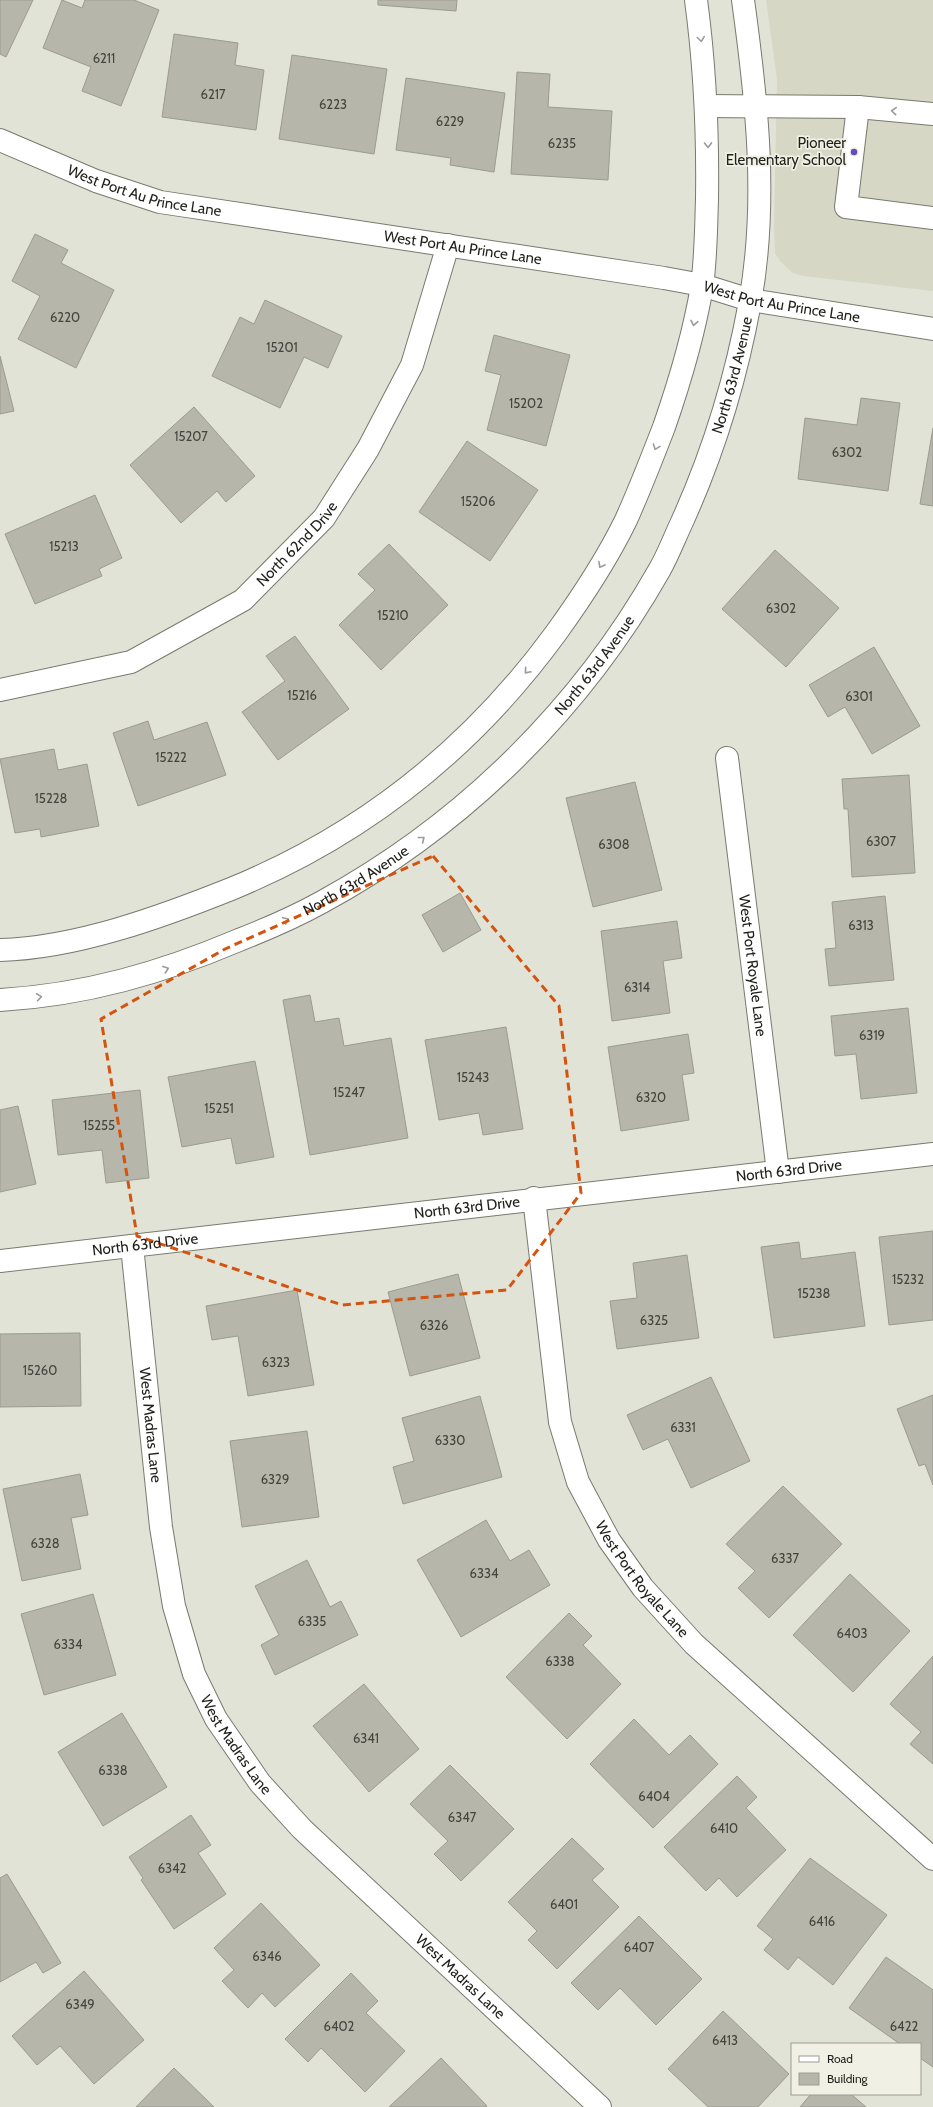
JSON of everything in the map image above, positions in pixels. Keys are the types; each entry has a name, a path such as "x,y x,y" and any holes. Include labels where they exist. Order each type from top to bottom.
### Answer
{"street":[{"path":"0,950 49,944 95,935 145,921 200,902 254,880 342,833 394,798 443,760 488,715 531,667 569,616 598,572 625,522 652,459 671,408 689,349 702,285 706,236 708,146 704,63 696,0"},
{"name":"North 63rd Avenue","path":"0,1000 38,998 101,986 160,971 284,920 319,904 356,882 410,848 465,805 518,756 572,694 624,628 661,566 693,497 721,420 738,358 750,300 758,242 760,178 754,81 744,0"},
{"path":"706,106 858,108 933,114"},
{"path":"858,108 846,207 933,218"},
{"name":"West Port Au Prince Lane","path":"0,140 96,181 160,202 702,285 750,300 933,328"},
{"name":"North 62nd Drive","path":"0,690 131,662 243,600 324,518 368,449 412,365 448,245"},
{"name":"West Port Royale Lane","path":"726,758 778,1172"},
{"name":"North 63rd Drive","path":"0,1261 534,1198 933,1154"},
{"name":"West Port Royale Lane","path":"534,1198 560,1422 578,1482 609,1540 643,1588 694,1644 933,1859"},
{"name":"West Madras Lane","path":"132,1246 161,1527 174,1606 194,1674 216,1719 260,1783 302,1829 600,2107"}],"highlighted area":[{"path":"433,856 559,1006 581,1193 507,1290 342,1305 137,1236 101,1019 225,949"}],"shaded area":[{"name":"Pioneer Elementary School","path":"766,0 933,0 933,291 803,276 793,273 780,261 775,253 774,225 777,79"}],"building":[{"path":"0,0 33,0 6,57 0,54"},
{"path":"62,0 82,8 85,0 134,0 159,10 121,106 82,91 91,67 43,48"},
{"path":"378,0 457,0 456,11 378,5"},
{"path":"174,34 238,43 235,65 264,70 256,130 162,117"},
{"path":"292,55 387,69 374,154 279,139"},
{"path":"517,72 550,74 548,107 612,111 608,180 511,174"},
{"path":"406,78 505,93 494,172 450,165 451,158 396,150"},
{"path":"35,234 68,250 61,263 114,290 76,368 18,339 40,296 12,281"},
{"path":"265,300 342,336 328,368 304,357 280,408 212,376 240,317 254,324"},
{"path":"494,335 570,355 546,446 487,430 501,375 485,371"},
{"path":"0,356 14,411 0,414"},
{"path":"861,398 900,403 888,491 798,479 805,418 857,425"},
{"path":"194,407 255,476 226,502 217,491 181,523 130,465"},
{"path":"933,428 933,506 920,504"},
{"path":"467,441 538,490 490,561 419,512"},
{"path":"95,495 122,558 99,569 102,576 35,604 5,534"},
{"path":"389,544 448,605 381,670 339,625 375,590 358,574"},
{"path":"775,550 839,608 786,667 722,609"},
{"path":"295,636 349,709 278,760 242,712 285,681 266,656"},
{"path":"874,647 920,726 872,754 845,707 828,717 809,685"},
{"path":"148,721 154,740 207,722 226,775 138,806 113,733"},
{"path":"54,749 58,770 87,764 99,826 41,837 40,829 15,833 0,759"},
{"path":"909,775 915,873 852,877 848,809 844,809 842,779"},
{"path":"635,782 662,890 593,907 566,798"},
{"path":"460,893 481,930 443,952 422,915"},
{"path":"885,896 894,980 829,986 825,949 836,948 832,902"},
{"path":"677,921 682,958 663,961 670,1013 612,1021 601,931"},
{"path":"310,995 315,1022 339,1018 344,1046 391,1038 408,1138 310,1155 283,1000"},
{"path":"908,1008 917,1093 861,1099 856,1054 835,1056 831,1016"},
{"path":"506,1027 523,1129 483,1135 479,1113 439,1120 425,1040"},
{"path":"688,1034 694,1073 682,1075 689,1120 621,1131 608,1047"},
{"path":"255,1061 274,1157 236,1164 231,1138 182,1147 168,1077"},
{"path":"140,1090 149,1178 106,1183 102,1150 58,1155 52,1100"},
{"path":"18,1106 36,1184 0,1192 0,1110"},
{"path":"933,1231 933,1320 889,1325 879,1237"},
{"path":"799,1242 801,1259 855,1252 865,1326 774,1338 761,1247"},
{"path":"687,1255 699,1338 617,1349 610,1301 637,1298 633,1263"},
{"path":"458,1274 480,1358 410,1376 388,1292"},
{"path":"297,1290 314,1385 248,1396 238,1336 212,1340 206,1306"},
{"path":"80,1333 81,1406 0,1407 0,1334"},
{"path":"711,1377 750,1461 691,1488 668,1439 643,1450 627,1415"},
{"path":"933,1395 933,1485 925,1464 919,1466 897,1409"},
{"path":"480,1396 502,1477 403,1504 393,1467 414,1461 402,1418"},
{"path":"307,1431 319,1517 242,1527 230,1441"},
{"path":"80,1474 88,1515 71,1518 81,1569 22,1581 3,1489"},
{"path":"783,1486 842,1544 769,1618 738,1588 755,1571 726,1544"},
{"path":"486,1520 510,1561 529,1550 550,1585 461,1637 417,1560"},
{"path":"307,1560 330,1607 341,1601 358,1635 275,1675 261,1645 279,1635 255,1586"},
{"path":"850,1574 910,1631 853,1692 793,1635"},
{"path":"93,1594 116,1675 44,1695 21,1614"},
{"path":"569,1613 592,1636 583,1645 621,1684 567,1739 506,1677"},
{"path":"933,1656 933,1764 910,1744 921,1732 890,1704"},
{"path":"364,1684 419,1749 369,1792 313,1726"},
{"path":"122,1713 167,1787 103,1826 58,1752"},
{"path":"634,1719 669,1755 690,1735 718,1764 653,1828 590,1764"},
{"path":"450,1765 514,1829 461,1881 434,1854 448,1841 410,1804"},
{"path":"737,1776 757,1797 746,1808 786,1850 737,1897 719,1878 706,1891 664,1847"},
{"path":"191,1815 211,1845 198,1853 226,1894 174,1929 141,1880 143,1878 129,1857"},
{"path":"572,1838 604,1869 592,1880 619,1907 557,1969 528,1940 537,1931 508,1902"},
{"path":"810,1858 887,1915 833,1985 798,1957 788,1970 764,1950 773,1939 757,1926"},
{"path":"7,1874 61,1963 43,1973 36,1962 0,1982 0,1878"},
{"path":"261,1903 320,1965 275,2007 262,1993 248,2008 222,1981 234,1970 214,1948"},
{"path":"639,1916 702,1979 656,2025 620,1988 598,2010 571,1983"},
{"path":"886,1957 933,1990 933,2067 921,2059 921,2043 899,2043 849,2008"},
{"path":"84,1971 144,2040 94,2084 60,2046 37,2065 12,2036"},
{"path":"351,1973 378,2001 366,2013 405,2051 365,2092 321,2048 308,2062 285,2039"},
{"path":"723,2011 789,2074 758,2107 708,2107 668,2069"},
{"path":"441,2058 487,2106 389,2107"},
{"path":"174,2068 214,2107 136,2107"},
{"path":"810,2095 852,2095 866,2107 800,2107"}],"place":[{"name":"Pioneer Elementary School","path":"854,152"}]}
